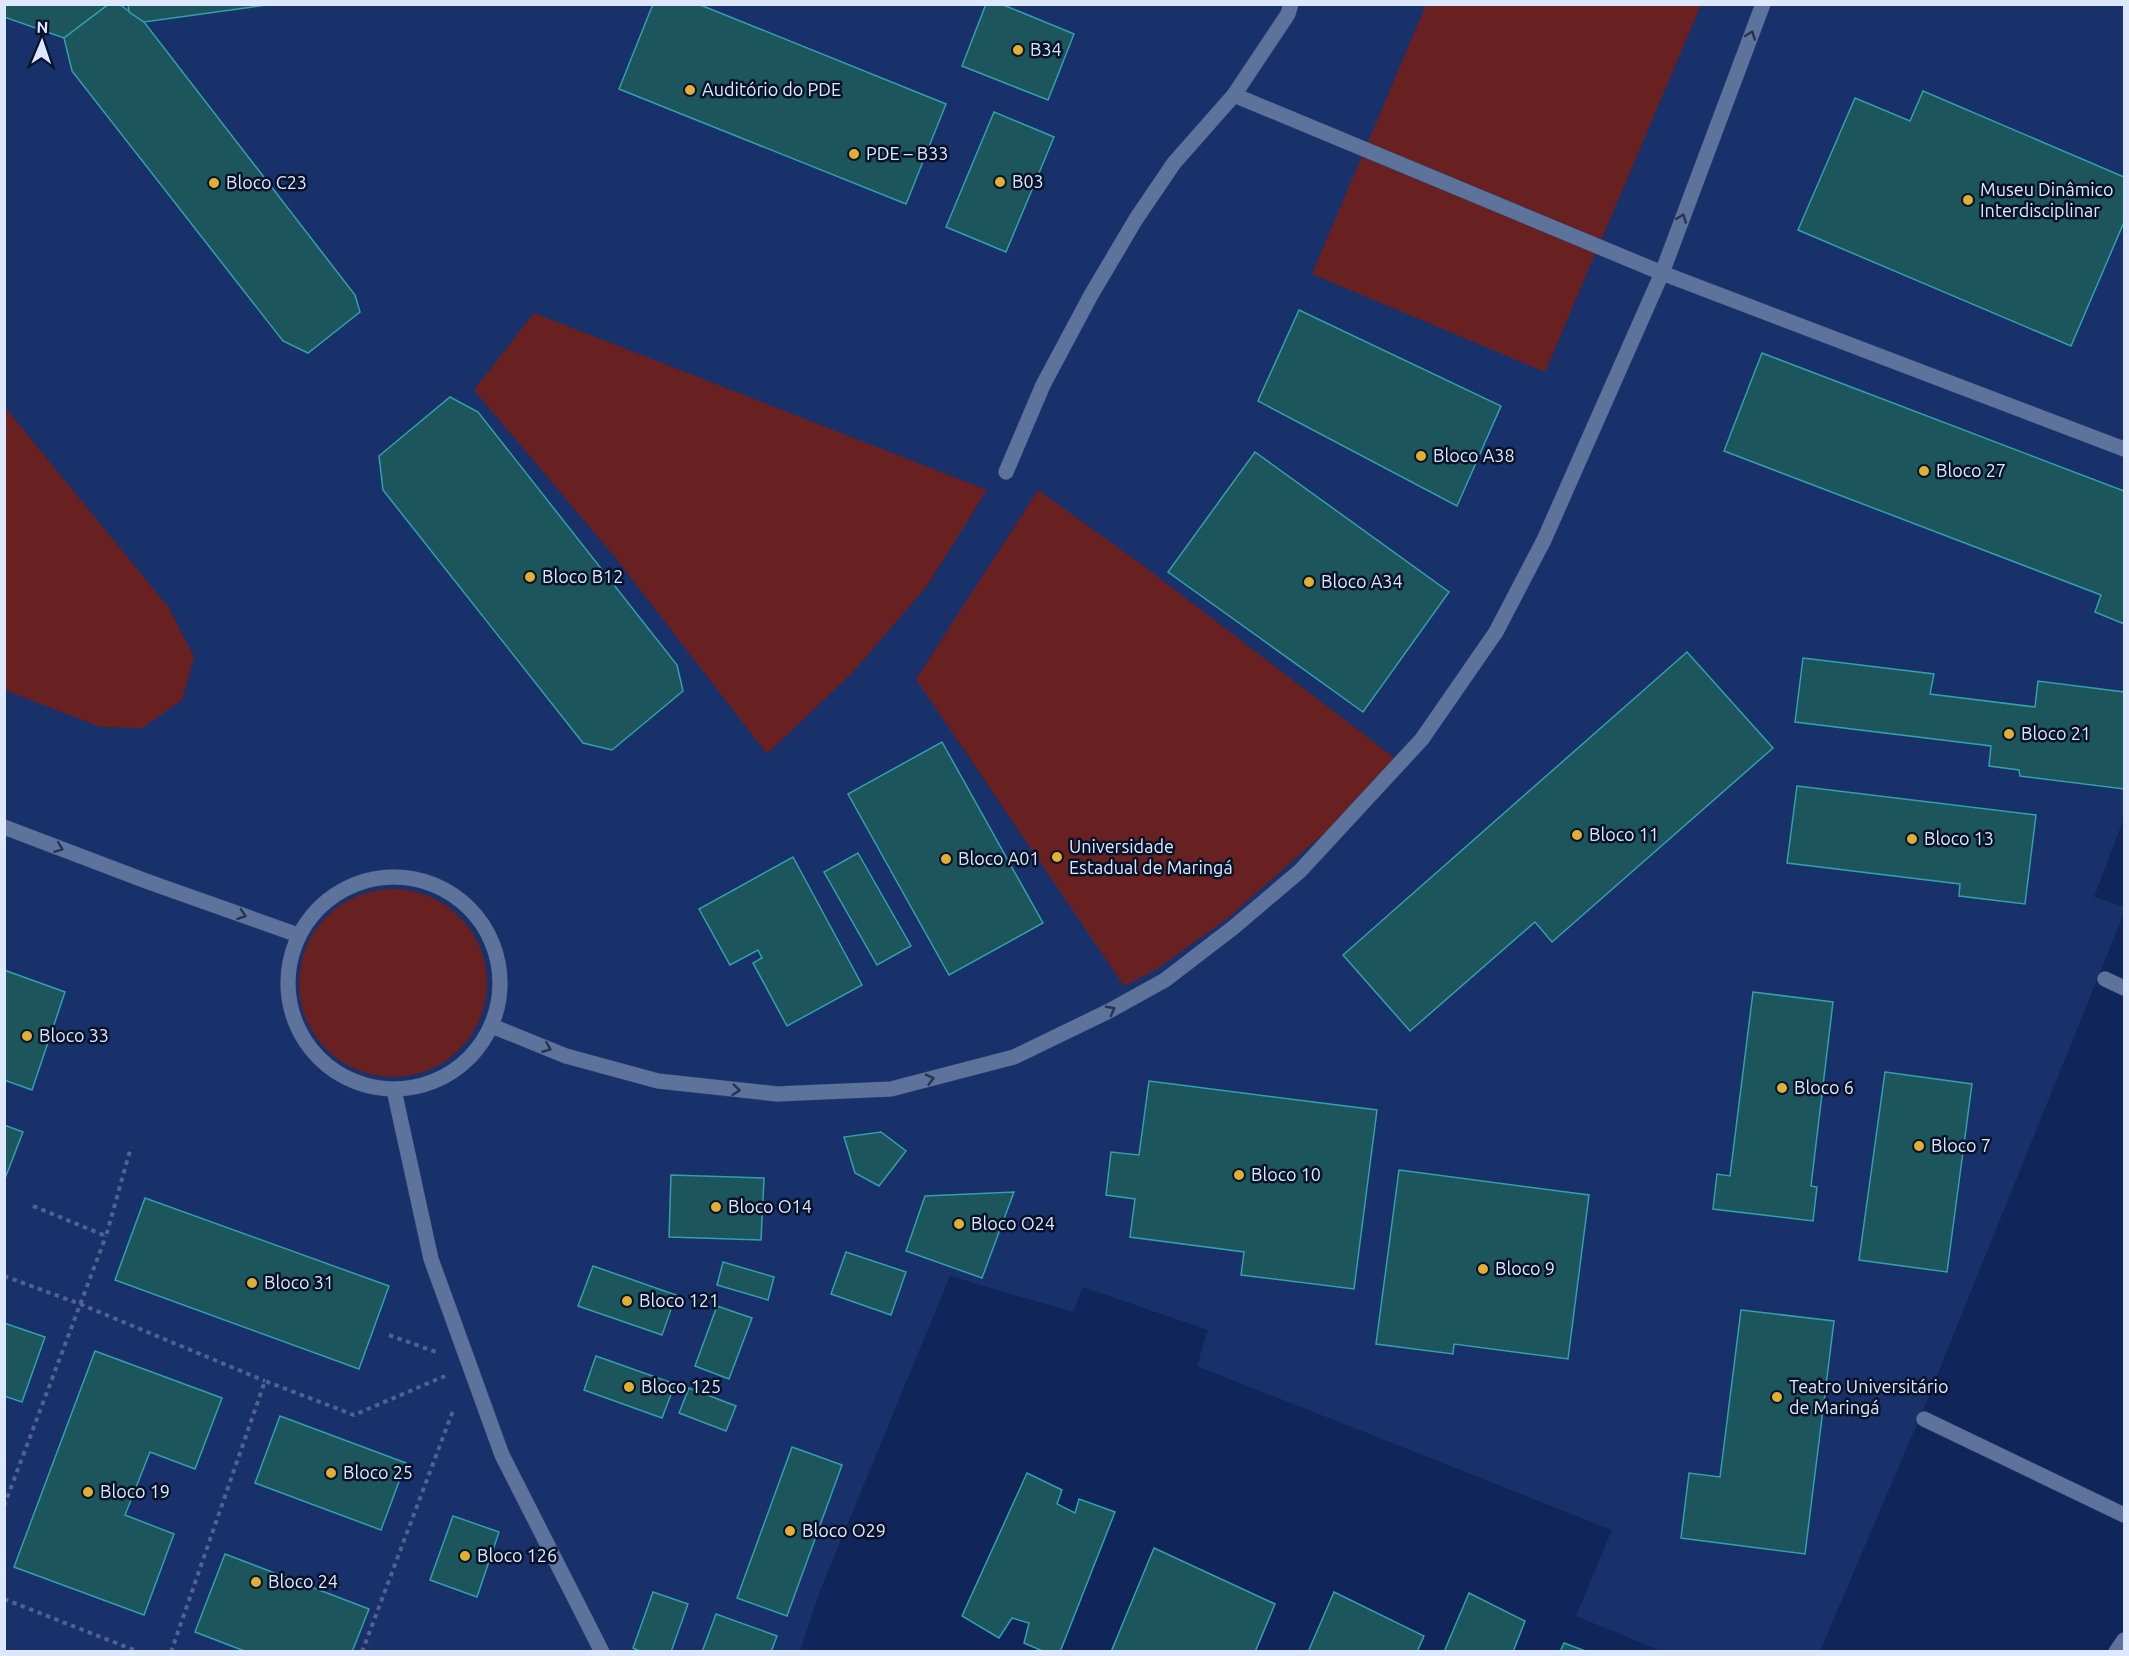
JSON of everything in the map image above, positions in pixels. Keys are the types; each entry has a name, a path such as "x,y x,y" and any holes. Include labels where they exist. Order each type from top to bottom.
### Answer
{"street":[{"path":"1006,472 1043,385 1131,228 1174,163 1234,95 1288,14 1292,4"},
{"path":"492,1026 566,1056 658,1081 777,1094 891,1089 1014,1057 1109,1011 1165,980 1234,927 1300,871 1422,739 1496,632 1544,540 1662,273 1763,4"},
{"path":"1234,95 1662,273 2124,449"},
{"path":"4,827 298,935"},
{"path":"396,877 421,880 443,889 464,902 486,928 498,960 501,982 499,1005 492,1026 476,1052 453,1073 425,1085 394,1090 363,1085 335,1073 312,1051 295,1025 287,995 288,964 298,935 316,911 339,892 366,880 396,877"},
{"path":"2105,980 2124,988"},
{"path":"394,1090 431,1259 502,1455 602,1652"},
{"path":"1924,1419 2124,1515"},
{"path":"2116,1652 2124,1640"}],"path":[{"path":"4,1506 106,1236 131,1147"},
{"path":"33,1206 106,1236"},
{"path":"4,1276 354,1415 470,1365"},
{"path":"389,1335 470,1365"},
{"path":"362,1652 470,1365"},
{"path":"171,1652 266,1381"},
{"path":"4,1599 139,1652"}],"shaded area":[{"name":"Universidade Estadual de Maringá","path":"5,5 2124,5 2124,818 2094,897 2124,907 2124,913 1923,1410 1820,1651 1662,1651 1576,1616 1612,1530 1197,1366 1208,1330 1083,1287 1073,1312 950,1276 819,1593 800,1651 5,1652"},
{"path":"1426,5 1701,5 1545,372 1312,274"},
{"path":"534,313 987,490 927,586 853,672 767,754 614,556 474,390"},
{"path":"4,406 169,608 194,657 182,700 142,728 100,727 5,690"},
{"path":"1038,490 1141,564 1396,759 1357,804 1228,918 1157,969 1124,986 916,679"},
{"path":"393,889 429,896 453,910 466,923 480,947 487,983 480,1019 466,1043 453,1056 429,1070 393,1077 357,1070 333,1056 320,1043 306,1019 299,983 306,947 320,923 333,910 357,896"}],"building":[{"path":"4,4 109,4 64,38 4,17"},
{"name":"Bloco C23","path":"109,4 119,4 144,22 355,295 360,312 308,353 283,341 72,71 64,38"},
{"path":"128,4 274,4 144,22 129,12"},
{"name":"PDE – B33","path":"653,4 698,4 946,104 906,204 619,89"},
{"name":"B34","path":"986,4 1001,4 1074,34 1048,100 962,66"},
{"name":"Museu Dinâmico Interdisciplinar","path":"1923,91 2124,177 2124,222 2071,346 1798,230 1855,98 1910,121"},
{"name":"B03","path":"994,112 1054,137 1006,252 946,227"},
{"name":"Bloco A38","path":"1299,310 1501,406 1457,506 1258,401"},
{"name":"Bloco 27","path":"1762,353 2124,491 2124,624 2095,612 2101,595 1724,451"},
{"name":"Bloco B12","path":"450,397 478,412 677,665 683,691 612,750 583,743 383,490 379,456"},
{"name":"Bloco A34","path":"1255,452 1449,592 1363,712 1168,572"},
{"name":"Bloco 11","path":"1687,652 1773,748 1552,942 1535,922 1410,1031 1343,955"},
{"name":"Bloco 21","path":"1803,658 1934,674 1930,694 2035,707 2038,681 2124,692 2124,789 2020,776 2019,770 1989,766 1991,746 1795,722"},
{"name":"Bloco A01","path":"942,742 1043,923 949,975 848,794"},
{"name":"Bloco 13","path":"1797,786 2036,815 2025,904 1959,896 1960,884 1787,863"},
{"path":"858,853 911,946 877,965 824,872"},
{"path":"793,857 862,985 787,1026 753,963 762,958 758,950 730,965 699,909"},
{"name":"Bloco 33","path":"4,970 65,992 32,1090 4,1080"},
{"name":"Bloco 6","path":"1753,992 1833,1002 1811,1186 1817,1187 1813,1221 1713,1209 1717,1174 1730,1176"},
{"name":"Bloco 7","path":"1885,1072 1972,1084 1947,1272 1859,1260"},
{"name":"Bloco 10","path":"1149,1081 1377,1110 1354,1289 1241,1275 1244,1252 1130,1237 1135,1199 1106,1195 1111,1152 1139,1155"},
{"path":"4,1125 23,1132 4,1181"},
{"path":"881,1132 906,1151 879,1186 855,1173 844,1137"},
{"name":"Bloco 9","path":"1399,1170 1589,1195 1568,1359 1454,1344 1453,1354 1376,1344"},
{"name":"Bloco O14","path":"671,1175 764,1178 761,1240 669,1237"},
{"name":"Bloco O24","path":"1014,1192 982,1278 906,1251 925,1196"},
{"name":"Bloco 31","path":"145,1198 389,1286 359,1369 115,1280"},
{"path":"846,1252 906,1272 891,1315 831,1294"},
{"path":"723,1262 774,1277 768,1300 717,1285"},
{"name":"Bloco 121","path":"593,1266 676,1295 662,1335 578,1306"},
{"path":"717,1306 752,1318 729,1379 695,1366"},
{"name":"Teatro Universitário de Maringá","path":"1741,1310 1834,1321 1805,1554 1681,1538 1689,1473 1720,1477"},
{"path":"4,1323 45,1337 22,1402 4,1396"},
{"name":"Bloco 19","path":"95,1351 222,1398 195,1469 150,1452 125,1515 174,1534 144,1615 14,1567"},
{"name":"Bloco 125","path":"596,1356 675,1384 662,1418 584,1390"},
{"path":"689,1388 736,1406 726,1431 679,1413"},
{"name":"Bloco 25","path":"280,1416 406,1463 381,1530 255,1483"},
{"name":"Bloco O29","path":"792,1447 842,1465 787,1616 737,1598"},
{"path":"1027,1473 1062,1490 1057,1504 1075,1513 1079,1499 1115,1512 1060,1652 1045,1652 1024,1643 1029,1623 1012,1618 999,1638 962,1616"},
{"name":"Bloco 126","path":"453,1516 499,1532 477,1597 430,1580"},
{"path":"1154,1548 1275,1604 1255,1652 1111,1652"},
{"name":"Bloco 24","path":"225,1554 369,1609 352,1652 247,1652 195,1632"},
{"path":"653,1592 688,1604 671,1652 642,1652 633,1648"},
{"path":"1334,1592 1424,1636 1417,1652 1308,1652"},
{"path":"1469,1593 1525,1621 1513,1652 1444,1652"},
{"path":"716,1614 777,1636 771,1652 702,1652"},
{"path":"1564,1643 1588,1652 1560,1652"}],"place":[{"name":"B34","path":"1018,50"},
{"name":"Auditório do PDE","path":"690,90"},
{"name":"PDE – B33","path":"854,154"},
{"name":"B03","path":"1000,182"},
{"name":"Bloco C23","path":"214,183"},
{"name":"Museu Dinâmico Interdisciplinar","path":"1968,200"},
{"name":"Bloco A38","path":"1421,456"},
{"name":"Bloco 27","path":"1924,471"},
{"name":"Bloco B12","path":"530,577"},
{"name":"Bloco A34","path":"1309,582"},
{"name":"Bloco 21","path":"2009,734"},
{"name":"Bloco 11","path":"1577,835"},
{"name":"Bloco 13","path":"1912,839"},
{"name":"Universidade Estadual de Maringá","path":"1057,857"},
{"name":"Bloco A01","path":"946,859"},
{"name":"Bloco 33","path":"27,1036"},
{"name":"Bloco 6","path":"1782,1088"},
{"name":"Bloco 7","path":"1919,1146"},
{"name":"Bloco 10","path":"1239,1175"},
{"name":"Bloco O14","path":"716,1207"},
{"name":"Bloco O24","path":"959,1224"},
{"name":"Bloco 9","path":"1483,1269"},
{"name":"Bloco 31","path":"252,1283"},
{"name":"Bloco 121","path":"627,1301"},
{"name":"Bloco 125","path":"629,1387"},
{"name":"Teatro Universitário de Maringá","path":"1777,1397"},
{"name":"Bloco 25","path":"331,1473"},
{"name":"Bloco 19","path":"88,1492"},
{"name":"Bloco O29","path":"790,1531"},
{"name":"Bloco 126","path":"465,1556"},
{"name":"Bloco 24","path":"256,1582"}]}
